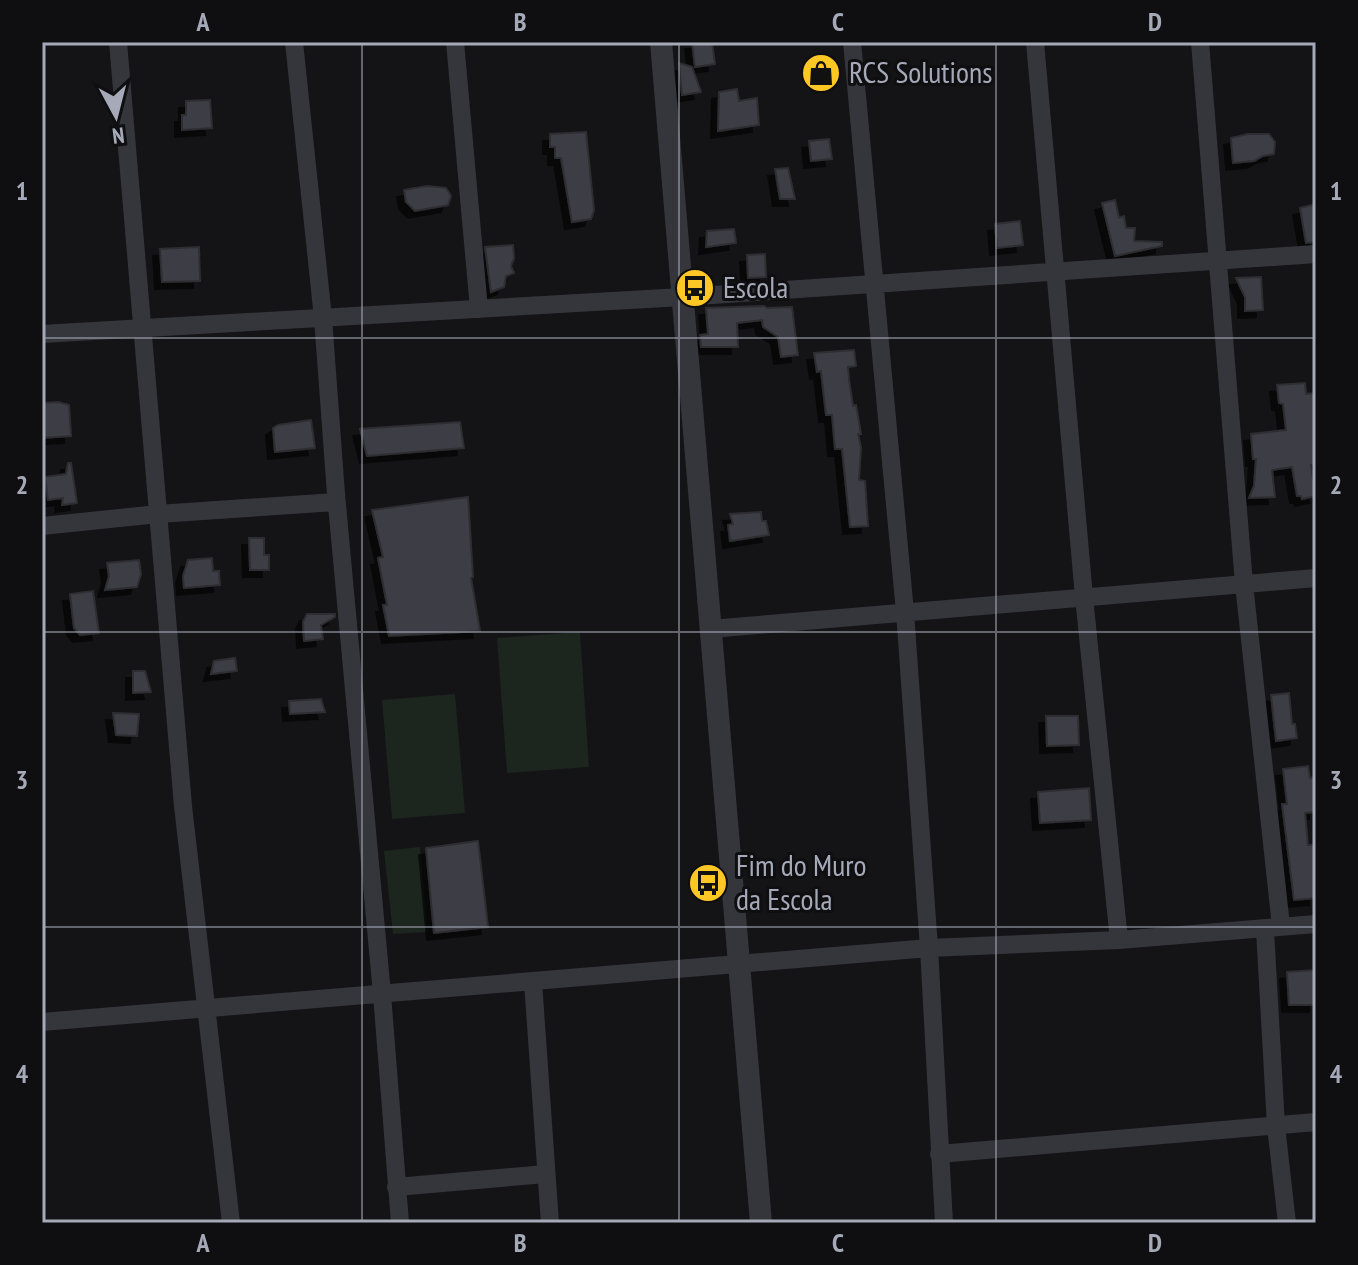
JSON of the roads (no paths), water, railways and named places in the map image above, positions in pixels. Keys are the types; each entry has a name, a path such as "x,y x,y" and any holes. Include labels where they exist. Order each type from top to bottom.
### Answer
{"street":[{"path":"118,42 183,806 231,1223"},
{"path":"294,42 323,318 336,502 400,1223"},
{"path":"455,42 479,309"},
{"path":"661,42 761,1223"},
{"path":"852,42 905,612 929,948 944,1223"},
{"path":"1035,42 1084,597 1119,940"},
{"path":"1200,42 1273,928 1276,1126 1287,1223"},
{"path":"42,334 682,297 1316,254"},
{"path":"42,526 158,514 336,502"},
{"path":"710,629 1316,578"},
{"path":"42,1022 929,948 1119,940 1316,924"},
{"path":"533,982 550,1223"},
{"path":"939,1154 1316,1122"},
{"path":"396,1187 546,1174"}],"place":[{"name":"RCS Solutions","path":"821,73"},
{"name":"Escola","path":"695,288"},
{"name":"Fim do Muro da Escola","path":"708,883"}]}
